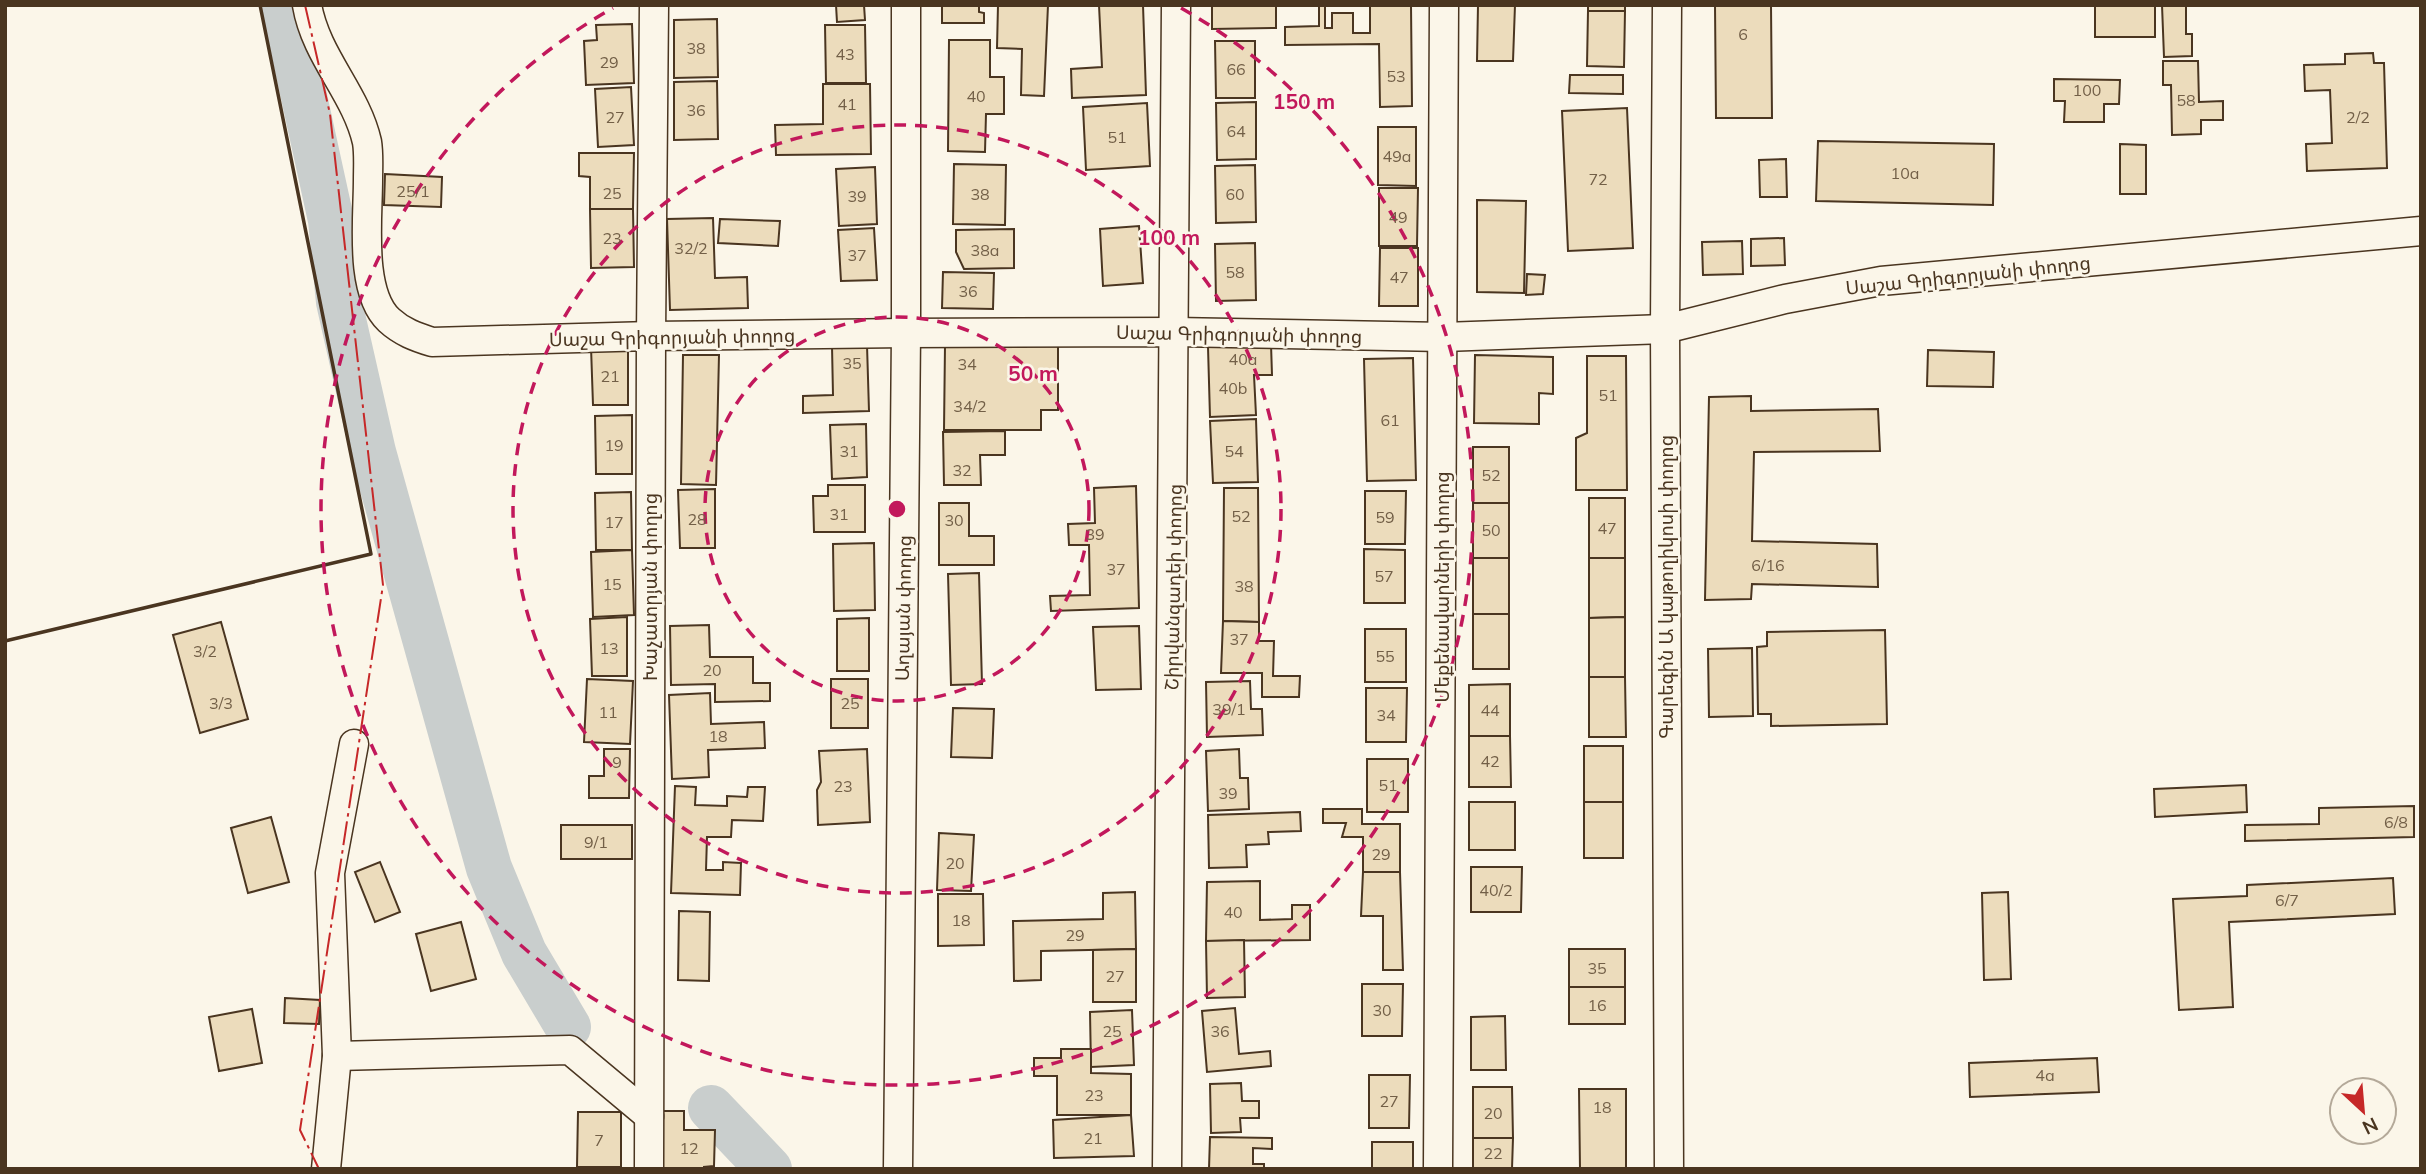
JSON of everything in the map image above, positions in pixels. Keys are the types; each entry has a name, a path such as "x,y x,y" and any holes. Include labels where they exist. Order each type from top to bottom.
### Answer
{"street":[{"name":"Սաշա Գրիգորյանի փողոց","path":"307,5 323,54 358,114 368,145 369,272 373,295 387,319 408,334 432,342 906,333 1175,332 1444,337 1665,329 1785,299 1881,281 2421,231"},
{"name":"Խաչատրյան փողոց","path":"649,1169 654,5"},
{"name":"Աղայան փողոց","path":"898,1169 906,333 906,5"},
{"name":"Շիրվանզադեի փողոց","path":"1167,1169 1176,5"},
{"name":"Մեքենավարների փողոց","path":"1438,1169 1444,5"},
{"name":"Գարեգին Ա կաթողիկոսի փողոց","path":"1667,5 1665,329 1669,1169"},
{"path":"326,1169 337,1056 330,873 354,744"},
{"path":"337,1056 570,1049 649,1116"}],"building":[{"path":"836,5 864,5 865,20 837,22"},
{"path":"942,5 979,5 979,12 984,13 984,23 942,23"},
{"path":"998,5 1048,5 1044,96 1021,95 1022,49 997,48"},
{"path":"1099,5 1143,5 1146,95 1072,98 1071,69 1102,67"},
{"path":"1212,5 1276,5 1276,28 1212,29"},
{"path":"1319,5 1325,5 1325,28 1332,28 1332,13 1353,13 1353,33 1370,33 1370,5 1411,5 1412,106 1380,107 1379,44 1285,45 1285,27 1319,26"},
{"path":"1478,5 1515,5 1513,61 1477,61"},
{"path":"1588,5 1625,5 1625,11 1588,11"},
{"path":"1715,5 1771,5 1772,118 1716,118"},
{"path":"2095,5 2155,5 2155,37 2095,37"},
{"path":"2162,5 2186,5 2186,34 2192,34 2192,56 2164,57"},
{"path":"1588,11 1625,11 1624,67 1587,66"},
{"path":"717,19 718,77 674,78 674,20"},
{"path":"632,24 634,83 586,85 584,41 597,40 596,25"},
{"path":"825,25 865,25 866,83 826,83"},
{"path":"949,40 990,40 990,77 1004,77 1004,114 986,114 985,152 948,151"},
{"path":"1215,41 1255,41 1255,98 1216,98"},
{"path":"2373,53 2374,63 2384,63 2387,168 2307,171 2306,144 2332,143 2330,90 2305,91 2304,65 2345,64 2345,54"},
{"path":"2163,61 2198,61 2199,102 2223,101 2223,120 2201,120 2201,134 2172,135 2171,85 2163,85"},
{"path":"1570,75 1623,75 1623,94 1569,93"},
{"path":"2054,79 2120,80 2119,104 2104,104 2104,122 2064,122 2065,101 2054,101"},
{"path":"717,81 718,139 674,140 674,82"},
{"path":"823,84 870,84 871,154 776,155 775,125 823,124"},
{"path":"631,87 634,145 598,147 595,89"},
{"path":"1256,102 1256,159 1217,160 1216,103"},
{"path":"1147,103 1150,166 1086,170 1083,107"},
{"path":"1627,108 1633,248 1568,251 1562,111"},
{"path":"1378,127 1416,127 1416,186 1378,185"},
{"path":"1818,141 1994,144 1993,205 1816,201"},
{"path":"2120,144 2146,145 2146,194 2120,194"},
{"path":"579,153 634,153 633,209 590,209 590,177 579,176"},
{"path":"1786,159 1787,197 1760,197 1759,160"},
{"path":"954,164 1006,165 1005,225 953,224"},
{"path":"1255,165 1256,222 1216,223 1215,166"},
{"path":"875,167 877,224 839,226 836,169"},
{"path":"385,174 442,177 441,207 384,205"},
{"path":"1379,188 1418,188 1417,246 1379,246"},
{"path":"1477,200 1526,201 1524,293 1477,292"},
{"path":"590,209 633,209 634,267 591,268"},
{"path":"713,218 715,278 747,277 748,308 670,310 667,219"},
{"path":"720,219 780,221 778,246 718,243"},
{"path":"1139,226 1143,283 1103,286 1100,229"},
{"path":"874,228 877,280 841,281 838,230"},
{"path":"1014,229 1014,268 964,269 956,252 956,230"},
{"path":"1784,238 1785,265 1751,266 1751,239"},
{"path":"1742,241 1743,274 1703,275 1702,242"},
{"path":"1255,243 1256,300 1216,301 1215,244"},
{"path":"1380,248 1418,248 1418,306 1379,306"},
{"path":"943,272 994,273 993,309 942,308"},
{"path":"1527,274 1545,275 1543,294 1526,295"},
{"path":"1271,344 1272,375 1254,375 1256,415 1210,417 1208,347"},
{"path":"867,345 869,411 803,413 803,396 833,395 832,346"},
{"path":"945,345 1058,346 1058,410 1041,410 1041,430 944,430"},
{"path":"628,346 628,405 593,405 591,347"},
{"path":"1928,350 1994,352 1993,387 1927,386"},
{"path":"683,355 719,355 716,485 681,484"},
{"path":"1475,355 1553,357 1553,394 1539,393 1539,424 1474,423"},
{"path":"1587,356 1626,356 1627,490 1576,490 1576,438 1587,433"},
{"path":"1413,358 1416,480 1367,481 1364,359"},
{"path":"1751,396 1751,411 1878,409 1880,451 1754,452 1752,541 1877,544 1878,587 1752,584 1751,599 1705,600 1709,397"},
{"path":"632,415 632,474 596,474 595,416"},
{"path":"1256,419 1258,482 1213,483 1210,421"},
{"path":"866,424 867,477 832,479 830,425"},
{"path":"1005,431 1005,455 980,455 981,485 944,485 943,432"},
{"path":"1473,447 1509,447 1509,503 1473,503"},
{"path":"828,485 865,485 865,532 814,532 813,496 828,496"},
{"path":"1136,486 1139,608 1051,611 1050,596 1090,595 1089,545 1069,545 1068,524 1095,523 1094,488"},
{"path":"1224,488 1258,488 1259,622 1223,621"},
{"path":"715,489 715,548 680,548 678,490"},
{"path":"1365,491 1406,491 1405,544 1365,544"},
{"path":"631,492 632,550 596,550 595,493"},
{"path":"1589,498 1625,498 1625,558 1589,558"},
{"path":"939,503 969,503 969,536 994,536 994,565 939,565"},
{"path":"1473,503 1509,503 1509,558 1473,558"},
{"path":"874,543 875,610 834,611 833,544"},
{"path":"1364,549 1405,550 1405,603 1364,603"},
{"path":"632,550 634,615 593,617 591,552"},
{"path":"1473,558 1509,558 1509,614 1473,614"},
{"path":"1589,558 1625,558 1625,617 1589,618"},
{"path":"979,573 982,684 951,685 948,574"},
{"path":"1473,614 1509,614 1509,669 1473,669"},
{"path":"627,617 627,676 592,676 590,619"},
{"path":"1625,617 1625,677 1589,677 1589,618"},
{"path":"869,618 869,671 837,671 837,619"},
{"path":"1223,621 1259,622 1259,641 1274,641 1273,676 1300,676 1299,697 1262,697 1262,673 1221,673"},
{"path":"221,622 248,719 200,733 173,635"},
{"path":"709,625 710,657 753,657 753,683 770,683 770,701 715,702 715,684 671,685 670,626"},
{"path":"1139,626 1141,689 1096,690 1093,627"},
{"path":"1365,629 1406,629 1406,682 1365,682"},
{"path":"1885,630 1887,724 1771,726 1771,714 1758,714 1757,647 1767,646 1767,632"},
{"path":"1752,648 1753,716 1709,717 1708,649"},
{"path":"1589,677 1625,677 1626,737 1589,737"},
{"path":"587,679 633,681 630,744 584,742"},
{"path":"831,679 868,679 868,728 831,728"},
{"path":"1250,681 1251,709 1262,709 1263,735 1207,737 1206,682"},
{"path":"1510,684 1510,736 1469,736 1469,685"},
{"path":"1366,688 1407,688 1406,742 1366,742"},
{"path":"710,693 711,724 764,722 765,748 708,750 709,777 672,779 669,695"},
{"path":"953,708 994,709 992,758 951,757"},
{"path":"1469,736 1510,736 1511,787 1469,787"},
{"path":"1584,746 1623,746 1623,802 1584,802"},
{"path":"604,749 630,749 629,798 589,798 589,776 604,776"},
{"path":"867,749 870,822 818,825 817,790 821,782 819,751"},
{"path":"1239,749 1240,778 1248,778 1249,809 1208,811 1206,751"},
{"path":"1367,759 1408,759 1408,812 1367,812"},
{"path":"2246,785 2247,812 2155,817 2154,789"},
{"path":"675,786 696,787 695,805 727,806 727,796 747,797 748,787 765,787 763,821 732,820 731,837 707,837 706,870 723,870 723,862 741,863 740,895 671,893"},
{"path":"1469,802 1515,802 1515,850 1469,850"},
{"path":"1584,802 1623,802 1623,858 1584,858"},
{"path":"2414,806 2414,837 2245,841 2245,825 2319,824 2319,808"},
{"path":"1323,809 1362,809 1362,824 1400,824 1400,872 1363,872 1363,837 1342,837 1346,823 1323,823"},
{"path":"1300,812 1301,831 1268,832 1269,844 1246,845 1247,867 1209,868 1208,815"},
{"path":"271,817 289,882 248,893 231,828"},
{"path":"561,825 632,825 632,859 561,859"},
{"path":"939,833 974,835 971,891 937,890"},
{"path":"380,862 400,912 375,922 355,872"},
{"path":"1471,867 1522,867 1521,912 1471,912"},
{"path":"1363,872 1400,872 1403,970 1383,970 1383,916 1361,916"},
{"path":"2393,878 2395,914 2229,922 2233,1007 2179,1010 2173,899 2247,896 2247,885"},
{"path":"1260,881 1260,920 1292,919 1292,905 1310,905 1310,940 1206,941 1207,882"},
{"path":"1135,892 1136,949 1041,951 1041,980 1014,981 1013,921 1103,919 1103,893"},
{"path":"2008,892 2011,979 1984,980 1982,893"},
{"path":"938,894 983,894 984,945 938,946"},
{"path":"679,911 710,912 709,981 678,980"},
{"path":"461,922 476,979 431,991 416,934"},
{"path":"1244,940 1245,997 1207,998 1206,941"},
{"path":"1136,949 1136,1002 1093,1002 1093,950"},
{"path":"1569,949 1625,949 1625,987 1569,987"},
{"path":"1362,984 1403,984 1402,1036 1362,1036"},
{"path":"1569,987 1625,987 1625,1024 1569,1024"},
{"path":"285,998 320,1000 319,1024 284,1023"},
{"path":"1235,1008 1239,1054 1270,1051 1271,1066 1207,1072 1202,1011"},
{"path":"252,1009 262,1063 219,1071 209,1017"},
{"path":"1132,1010 1134,1065 1091,1067 1090,1012"},
{"path":"1505,1016 1506,1070 1471,1070 1471,1017"},
{"path":"1061,1049 1091,1049 1091,1073 1131,1074 1131,1115 1057,1115 1057,1076 1034,1076 1034,1058 1061,1058"},
{"path":"2097,1058 2099,1092 1970,1097 1969,1063"},
{"path":"1369,1075 1410,1075 1409,1128 1369,1128"},
{"path":"1241,1083 1242,1101 1259,1101 1259,1118 1240,1118 1241,1132 1211,1133 1210,1084"},
{"path":"1473,1087 1512,1087 1513,1138 1473,1138"},
{"path":"1579,1089 1626,1089 1626,1169 1580,1169"},
{"path":"663,1111 684,1111 684,1130 715,1130 714,1166 704,1169 662,1169"},
{"path":"578,1112 621,1112 621,1167 577,1167"},
{"path":"1131,1115 1134,1156 1054,1158 1053,1120"},
{"path":"1210,1137 1272,1138 1272,1149 1253,1148 1253,1164 1264,1164 1264,1169 1209,1169"},
{"path":"1473,1138 1513,1138 1512,1169 1473,1169"},
{"path":"1372,1142 1413,1142 1413,1169 1372,1169"}],"waterway":[{"path":"284,5 331,220 339,302 373,452 489,868 524,953 568,1027"},
{"path":"711,1108 769,1169"}],"wall":[{"path":"5,641 371,554 260,5"}],"power":[{"path":"305,5 330,114 383,585 300,1130 319,1169"}]}
